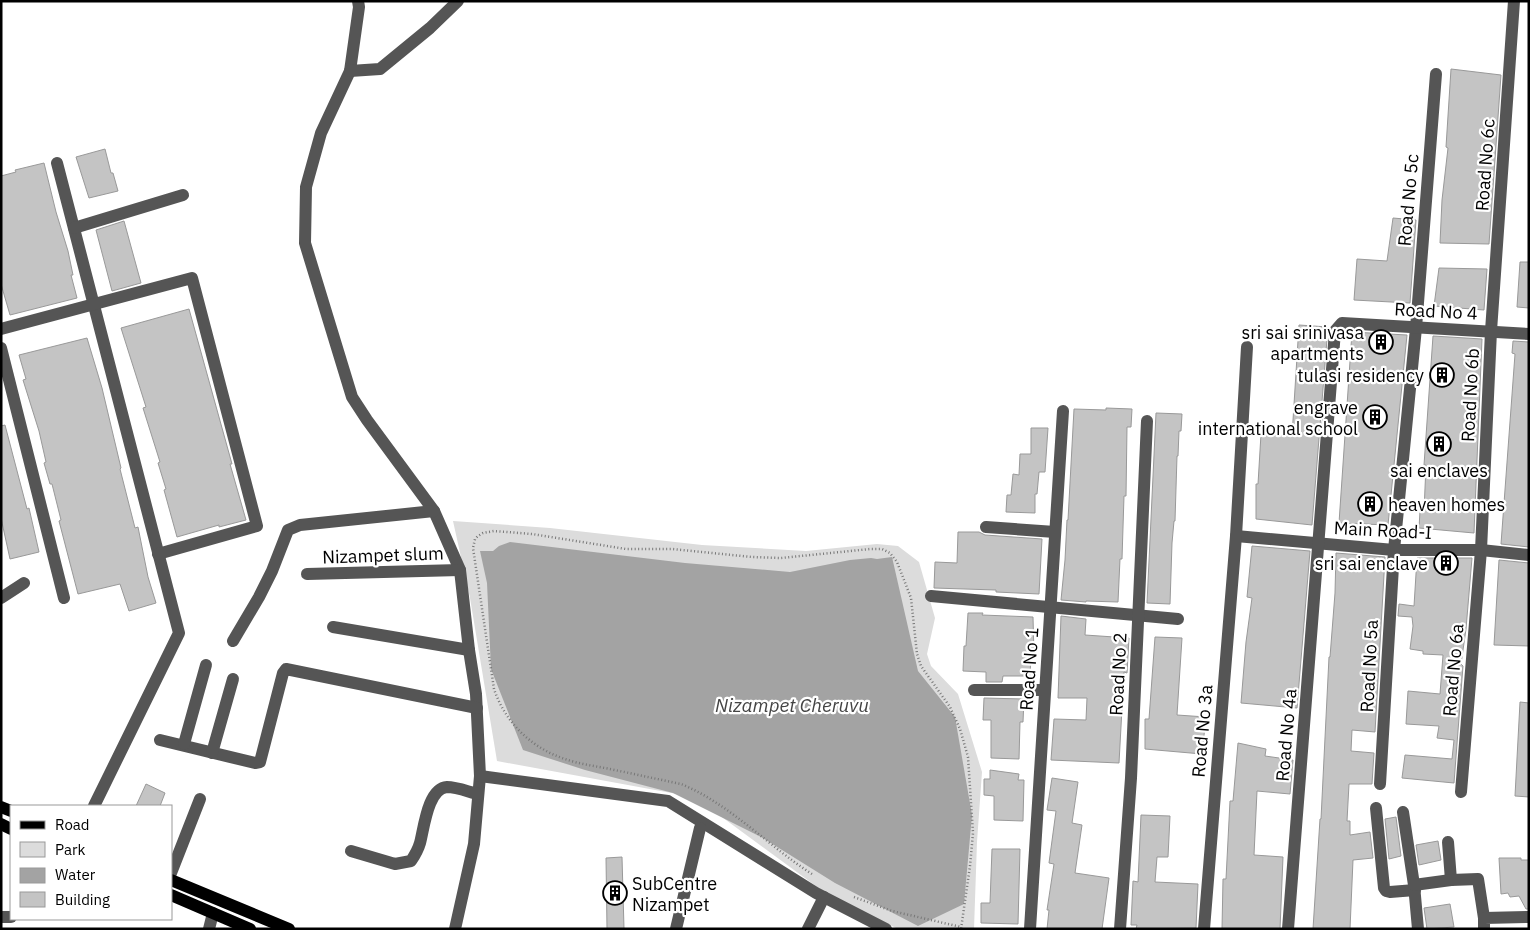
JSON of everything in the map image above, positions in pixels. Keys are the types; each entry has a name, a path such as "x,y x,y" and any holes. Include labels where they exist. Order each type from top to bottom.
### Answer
{"main road":[{"path":"172,880 289,929"},
{"path":"172,895 250,929"}],"street":[{"path":"358,1 359,7 350,71 321,133 306,188 305,243 352,397 434,511 460,570 476,694 480,776 474,844 455,929"},
{"path":"350,71 380,68 430,28 458,1"},
{"name":"Road No 6c","path":"1491,331 1514,1"},
{"name":"Road No 5c","path":"1394,550 1416,328 1436,74"},
{"path":"57,163 178,633 94,805"},
{"path":"74,228 183,196"},
{"path":"1,329 192,278 256,526 158,554"},
{"name":"Road No 4","path":"1342,323 1529,334"},
{"name":"Road No 4a","path":"1288,929 1335,331 1342,323"},
{"name":"Road No 6b","path":"1480,550 1491,331"},
{"name":"Road No 3a","path":"1204,929 1236,536 1247,347"},
{"path":"1,348 64,598"},
{"name":"Road No 1","path":"1030,929 1063,411"},
{"name":"Road No 2","path":"1120,929 1131,778 1147,421"},
{"path":"233,641 272,571 288,530 300,525 434,511"},
{"path":"986,527 1055,532"},
{"name":"Main Road-I","path":"1236,536 1394,550 1480,550 1529,554"},
{"name":"Road No 5a","path":"1380,784 1394,550"},
{"name":"Road No 6a","path":"1461,792 1480,550"},
{"name":"Nizampet slum","path":"307,574 460,570"},
{"path":"1,598 24,583"},
{"path":"931,596 1178,619"},
{"path":"333,627 469,650"},
{"path":"184,744 206,665"},
{"path":"160,740 184,744 255,763 260,762 283,673 286,669 477,708"},
{"path":"212,753 233,680"},
{"path":"974,690 1045,690"},
{"path":"480,776 668,801 824,898 886,929"},
{"path":"351,851 395,864 411,861 420,844 432,800 440,789 447,787 478,794"},
{"path":"172,870 200,799"},
{"path":"1376,808 1384,888 1386,891 1390,892 1451,880 1478,879 1484,923 1529,917"},
{"path":"1403,812 1418,929"},
{"path":"676,929 700,828"},
{"path":"1448,842 1451,880"},
{"path":"808,929 824,898"},
{"path":"209,929 213,913"}],"path":[{"path":"819,878 692,788 681,784 566,760 546,752 517,729 498,702 494,689 473,548 475,540 483,533 494,531 532,534 626,549 672,550 752,557 790,557 870,549 882,549 890,554 897,562 911,598 917,654 921,666 950,707 960,729 968,757 973,833 970,866 961,928 892,911 850,895"}],"green space":[{"name":"Nizampet Cheruvu","path":"453,521 550,528 702,545 806,551 877,544 898,546 919,562 935,618 927,654 931,666 958,694 982,772 974,929 898,929 824,892 715,812 677,794 497,761 470,598"}],"water":[{"name":"Nizampet Cheruvu","path":"510,542 685,563 790,572 850,560 892,557 918,671 955,717 972,815 964,904 918,926 835,883 761,837 673,793 585,770 523,750 491,669 487,583 480,551 493,551 499,546"}],"building":[{"path":"1451,69 1501,75 1489,244 1440,243 1442,200 1448,148 1446,147"},
{"path":"105,149 118,191 89,198 76,157"},
{"path":"44,163 68,251 73,275 71,275 77,298 10,315 1,284 1,176 16,172 15,170"},
{"path":"1393,218 1416,220 1410,303 1354,300 1357,259 1387,261"},
{"path":"124,221 141,283 112,291 96,230"},
{"path":"1520,262 1529,262 1529,308 1517,307"},
{"path":"1439,268 1487,269 1484,310 1434,306"},
{"path":"189,309 246,520 219,527 219,525 177,537 164,490 166,489 158,463 160,462 143,408 146,407 121,328"},
{"path":"1299,325 1328,327 1312,525 1256,519 1256,484 1258,484 1261,434 1292,436"},
{"path":"1352,332 1407,335 1388,525 1339,523"},
{"path":"1433,336 1482,339 1474,533 1419,528 1420,511 1424,511 1426,465 1424,465"},
{"path":"87,338 102,388 120,469 135,528 138,527 148,577 156,603 129,611 120,584 78,594 59,521 61,520 52,484 50,484 44,463 46,462 39,431 23,380 26,379 19,355"},
{"path":"1513,341 1529,342 1529,547 1501,544 1515,354 1512,353"},
{"path":"1106,408 1132,409 1131,427 1127,427 1126,496 1124,496 1122,559 1120,559 1118,602 1061,600 1068,520 1074,409 1106,410"},
{"path":"1156,413 1182,414 1177,456 1170,604 1147,603"},
{"path":"5,425 27,509 29,508 39,552 10,559 1,518 1,426"},
{"path":"1031,428 1048,428 1045,472 1039,472 1037,494 1035,494 1035,513 1006,512 1007,495 1011,495 1013,474 1019,475 1020,454 1031,454"},
{"path":"958,532 979,532 985,535 1042,539 1039,594 996,592 996,590 934,588 935,562 957,563"},
{"path":"1252,546 1310,551 1297,708 1241,703 1252,598 1247,597"},
{"path":"1336,553 1385,557 1375,732 1352,730 1351,751 1374,753 1372,784 1349,784 1347,821 1350,821 1350,835 1370,832 1373,858 1353,860 1350,929 1313,929 1321,819 1329,657 1335,593"},
{"path":"1417,558 1472,558 1461,664 1463,666 1454,783 1402,778 1405,755 1452,759 1454,740 1437,738 1439,726 1406,724 1408,691 1440,694 1443,655 1423,654 1423,651 1410,649 1413,626 1412,617 1398,616 1399,604 1414,606"},
{"path":"1499,560 1529,563 1529,646 1494,645"},
{"path":"968,613 1033,617 1034,654 1031,654 1030,676 1003,676 1002,682 986,682 986,672 963,671"},
{"path":"1061,616 1086,619 1085,635 1129,638 1127,673 1124,672 1119,763 1051,760 1054,719 1086,720 1087,698 1058,698"},
{"path":"1155,637 1182,638 1177,715 1206,717 1202,754 1145,749 1145,719 1149,719"},
{"path":"984,698 1024,699 1023,722 1020,722 1019,759 991,758 991,720 983,720"},
{"path":"1520,702 1529,703 1529,797 1515,796"},
{"path":"1238,743 1266,749 1265,756 1293,760 1290,794 1257,791 1254,855 1283,857 1280,929 1222,929 1223,879 1226,879 1230,801 1233,801"},
{"path":"990,770 1019,774 1018,780 1024,780 1023,821 994,820 994,796 984,795 984,779 990,779"},
{"path":"1052,778 1078,782 1072,823 1082,825 1075,873 1109,878 1102,929 1047,929 1049,910 1047,910 1054,864 1049,863 1056,811 1047,810"},
{"path":"146,784 165,793 160,805 136,805"},
{"path":"1141,815 1170,816 1168,857 1157,857 1155,882 1198,884 1196,928 1136,929 1137,925 1131,925 1133,881 1138,882"},
{"path":"1396,817 1401,856 1389,859 1385,819"},
{"path":"1438,841 1441,860 1419,865 1416,845"},
{"path":"992,849 1020,849 1018,924 981,923 981,903 990,903"},
{"name":"SubCentre Nizampet","path":"622,857 624,929 607,929 606,858"},
{"path":"1499,858 1529,860 1529,909 1526,909 1519,896 1510,897 1508,893 1501,894"},
{"path":"1450,904 1454,927 1427,929 1424,908"}],"place":[{"name":"sri sai srinivasa apartments","path":"1381,342"},
{"name":"tulasi residency","path":"1442,375"},
{"name":"engrave international school","path":"1375,417"},
{"name":"sai enclaves","path":"1439,444"},
{"name":"heaven homes","path":"1370,504"},
{"name":"sri sai enclave","path":"1446,563"},
{"name":"SubCentre Nizampet","path":"615,893"}]}
